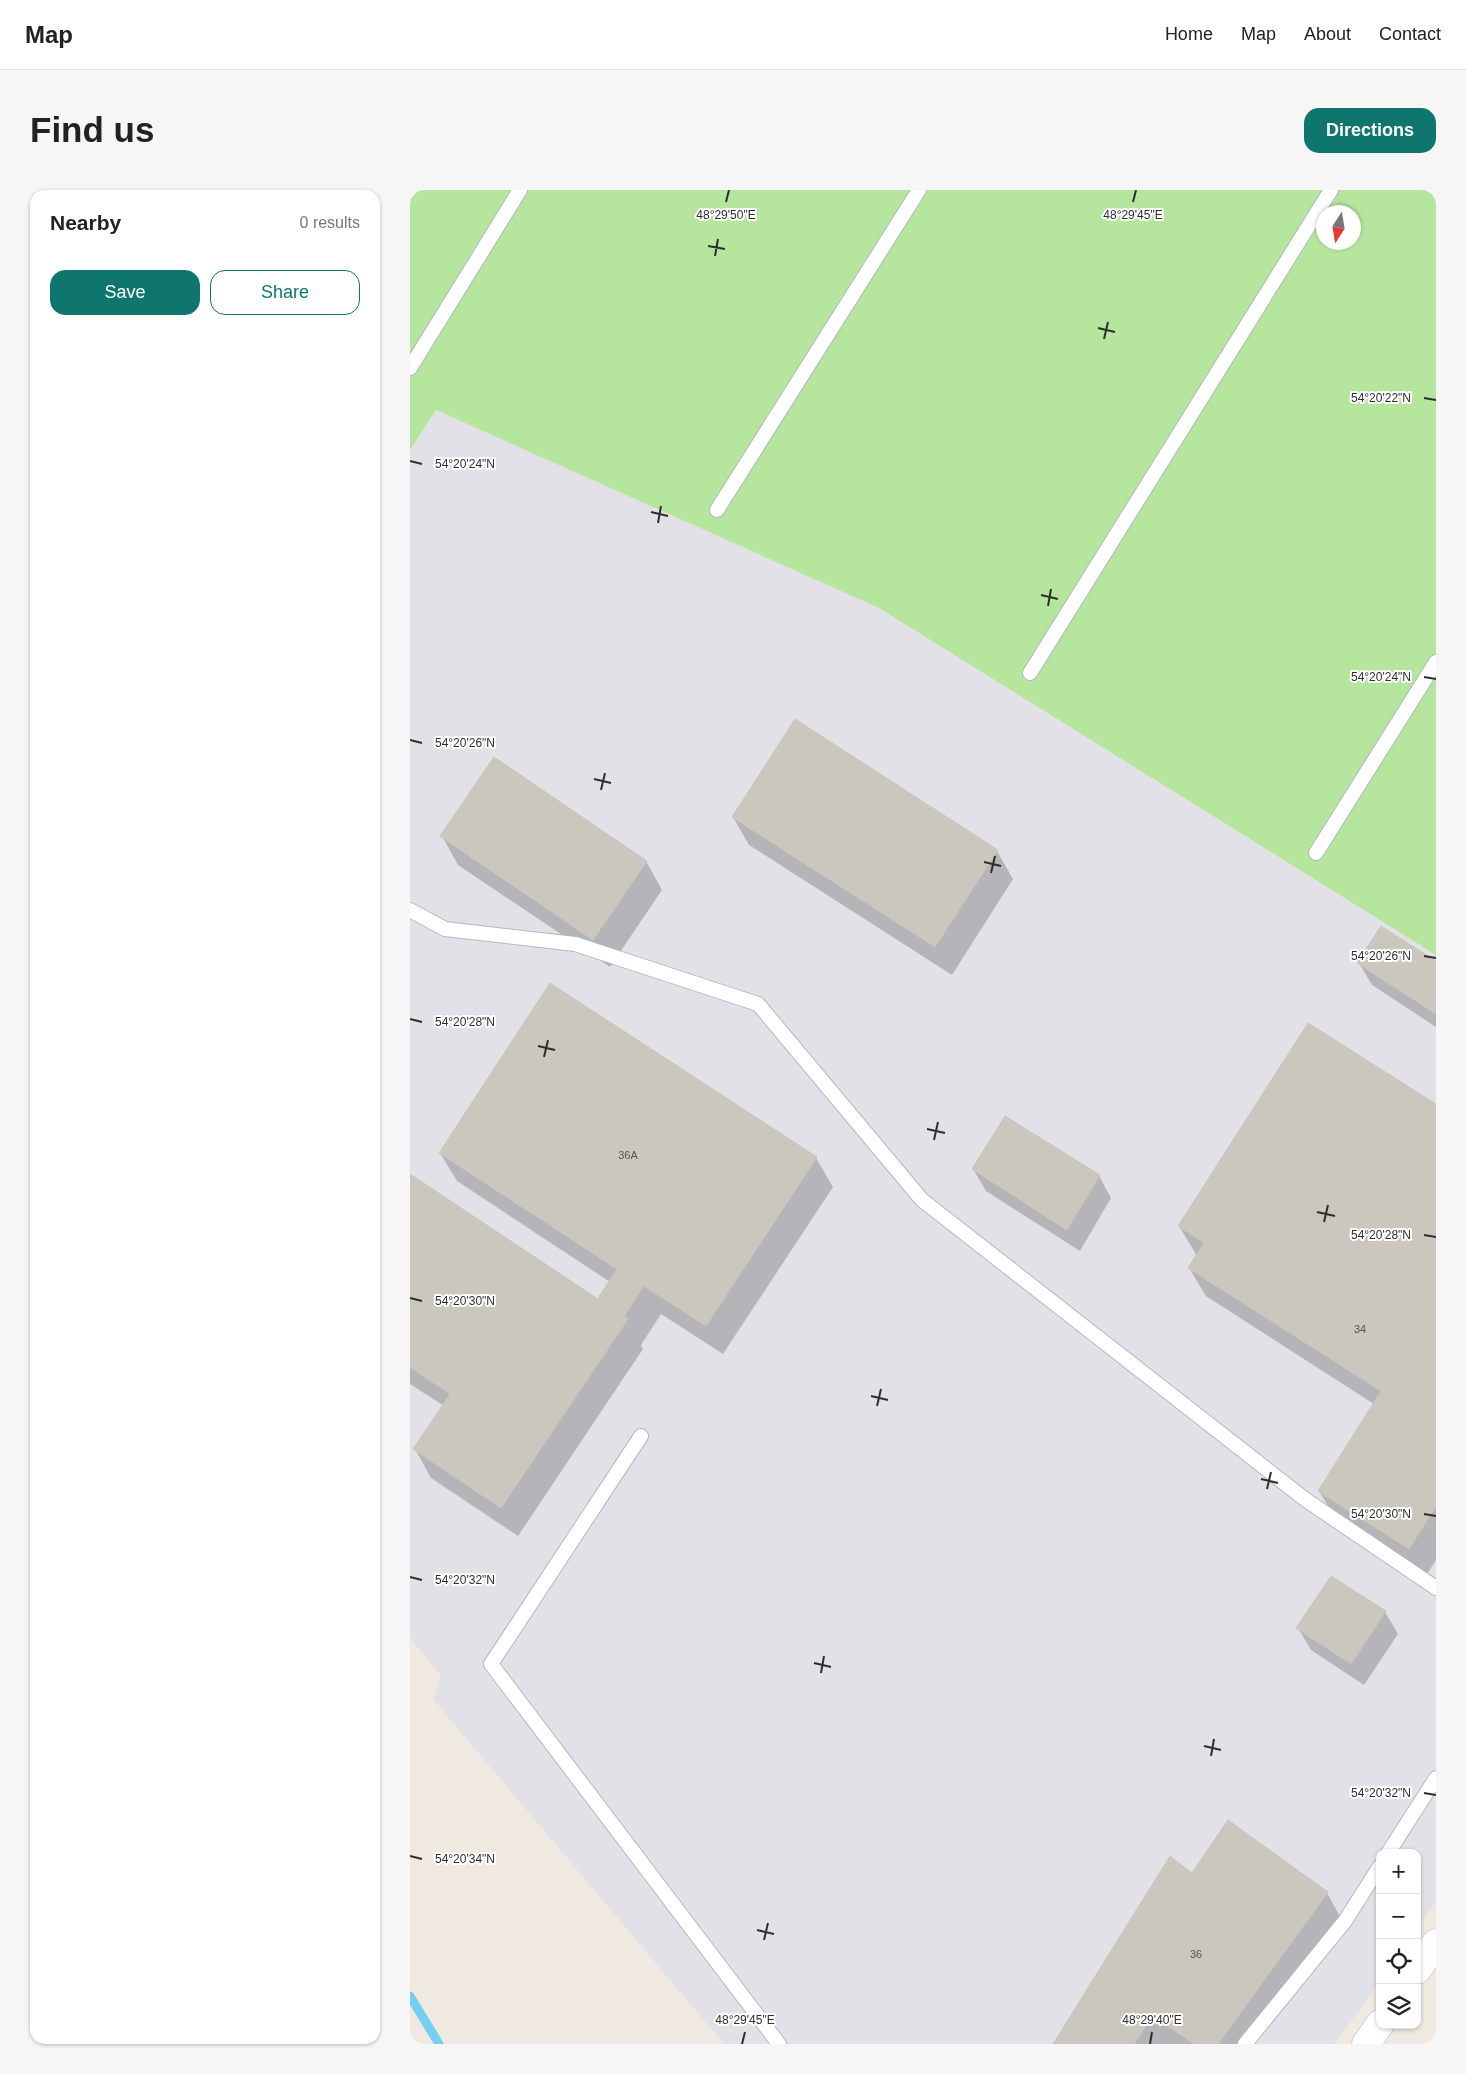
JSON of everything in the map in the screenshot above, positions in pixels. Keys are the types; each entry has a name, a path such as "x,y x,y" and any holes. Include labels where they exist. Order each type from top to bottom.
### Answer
{"street":[{"path":"1421,1964 1436,1943"},
{"path":"1366,2044 1376,2029"}],"lane":[{"path":"410,368 520,190"},
{"path":"717,510 920,190"},
{"path":"1030,673 1331,190"},
{"path":"1316,853 1436,662"},
{"path":"410,910 445,929 575,944 758,1004 922,1200 1306,1500 1436,1588"},
{"path":"641,1436 491,1664 779,2044"},
{"path":"1391,1849 1436,1778"},
{"path":"1246,2044 1344,1921 1376,1872"}],"shaded area":[{"path":"436,409 879,608 1436,955 1436,1902 1421,1923 1421,1849 1376,1849 1376,1987 1335,2044 724,2044 433,1699 441,1676 410,1638 410,450"}],"green space":[{"path":"410,190 1436,190 1436,955 879,608 436,410 410,450"}],"building":[{"path":"795,719 998,850 935,947 732,817"},
{"path":"494,757 647,861 593,940 440,836"},
{"path":"1381,926 1436,961 1436,1014 1357,963"},
{"path":"550,983 817,1157 706,1326 644,1286 621,1321 595,1303 617,1269 439,1153"},
{"path":"1308,1023 1436,1104 1436,1506 1409,1549 1318,1491 1381,1391 1188,1268 1204,1243 1178,1226"},
{"path":"1005,1116 1100,1175 1067,1230 972,1169"},
{"path":"410,1174 628,1319 501,1508 413,1449 450,1394 410,1367"},
{"path":"1331,1576 1386,1611 1351,1664 1296,1628"},
{"path":"1228,1820 1328,1892 1218,2044 1194,2044 1152,2016 1134,2044 1053,2044 1170,1856 1192,1873"}],"waterway":[{"path":"410,1996 439,2044"}]}
